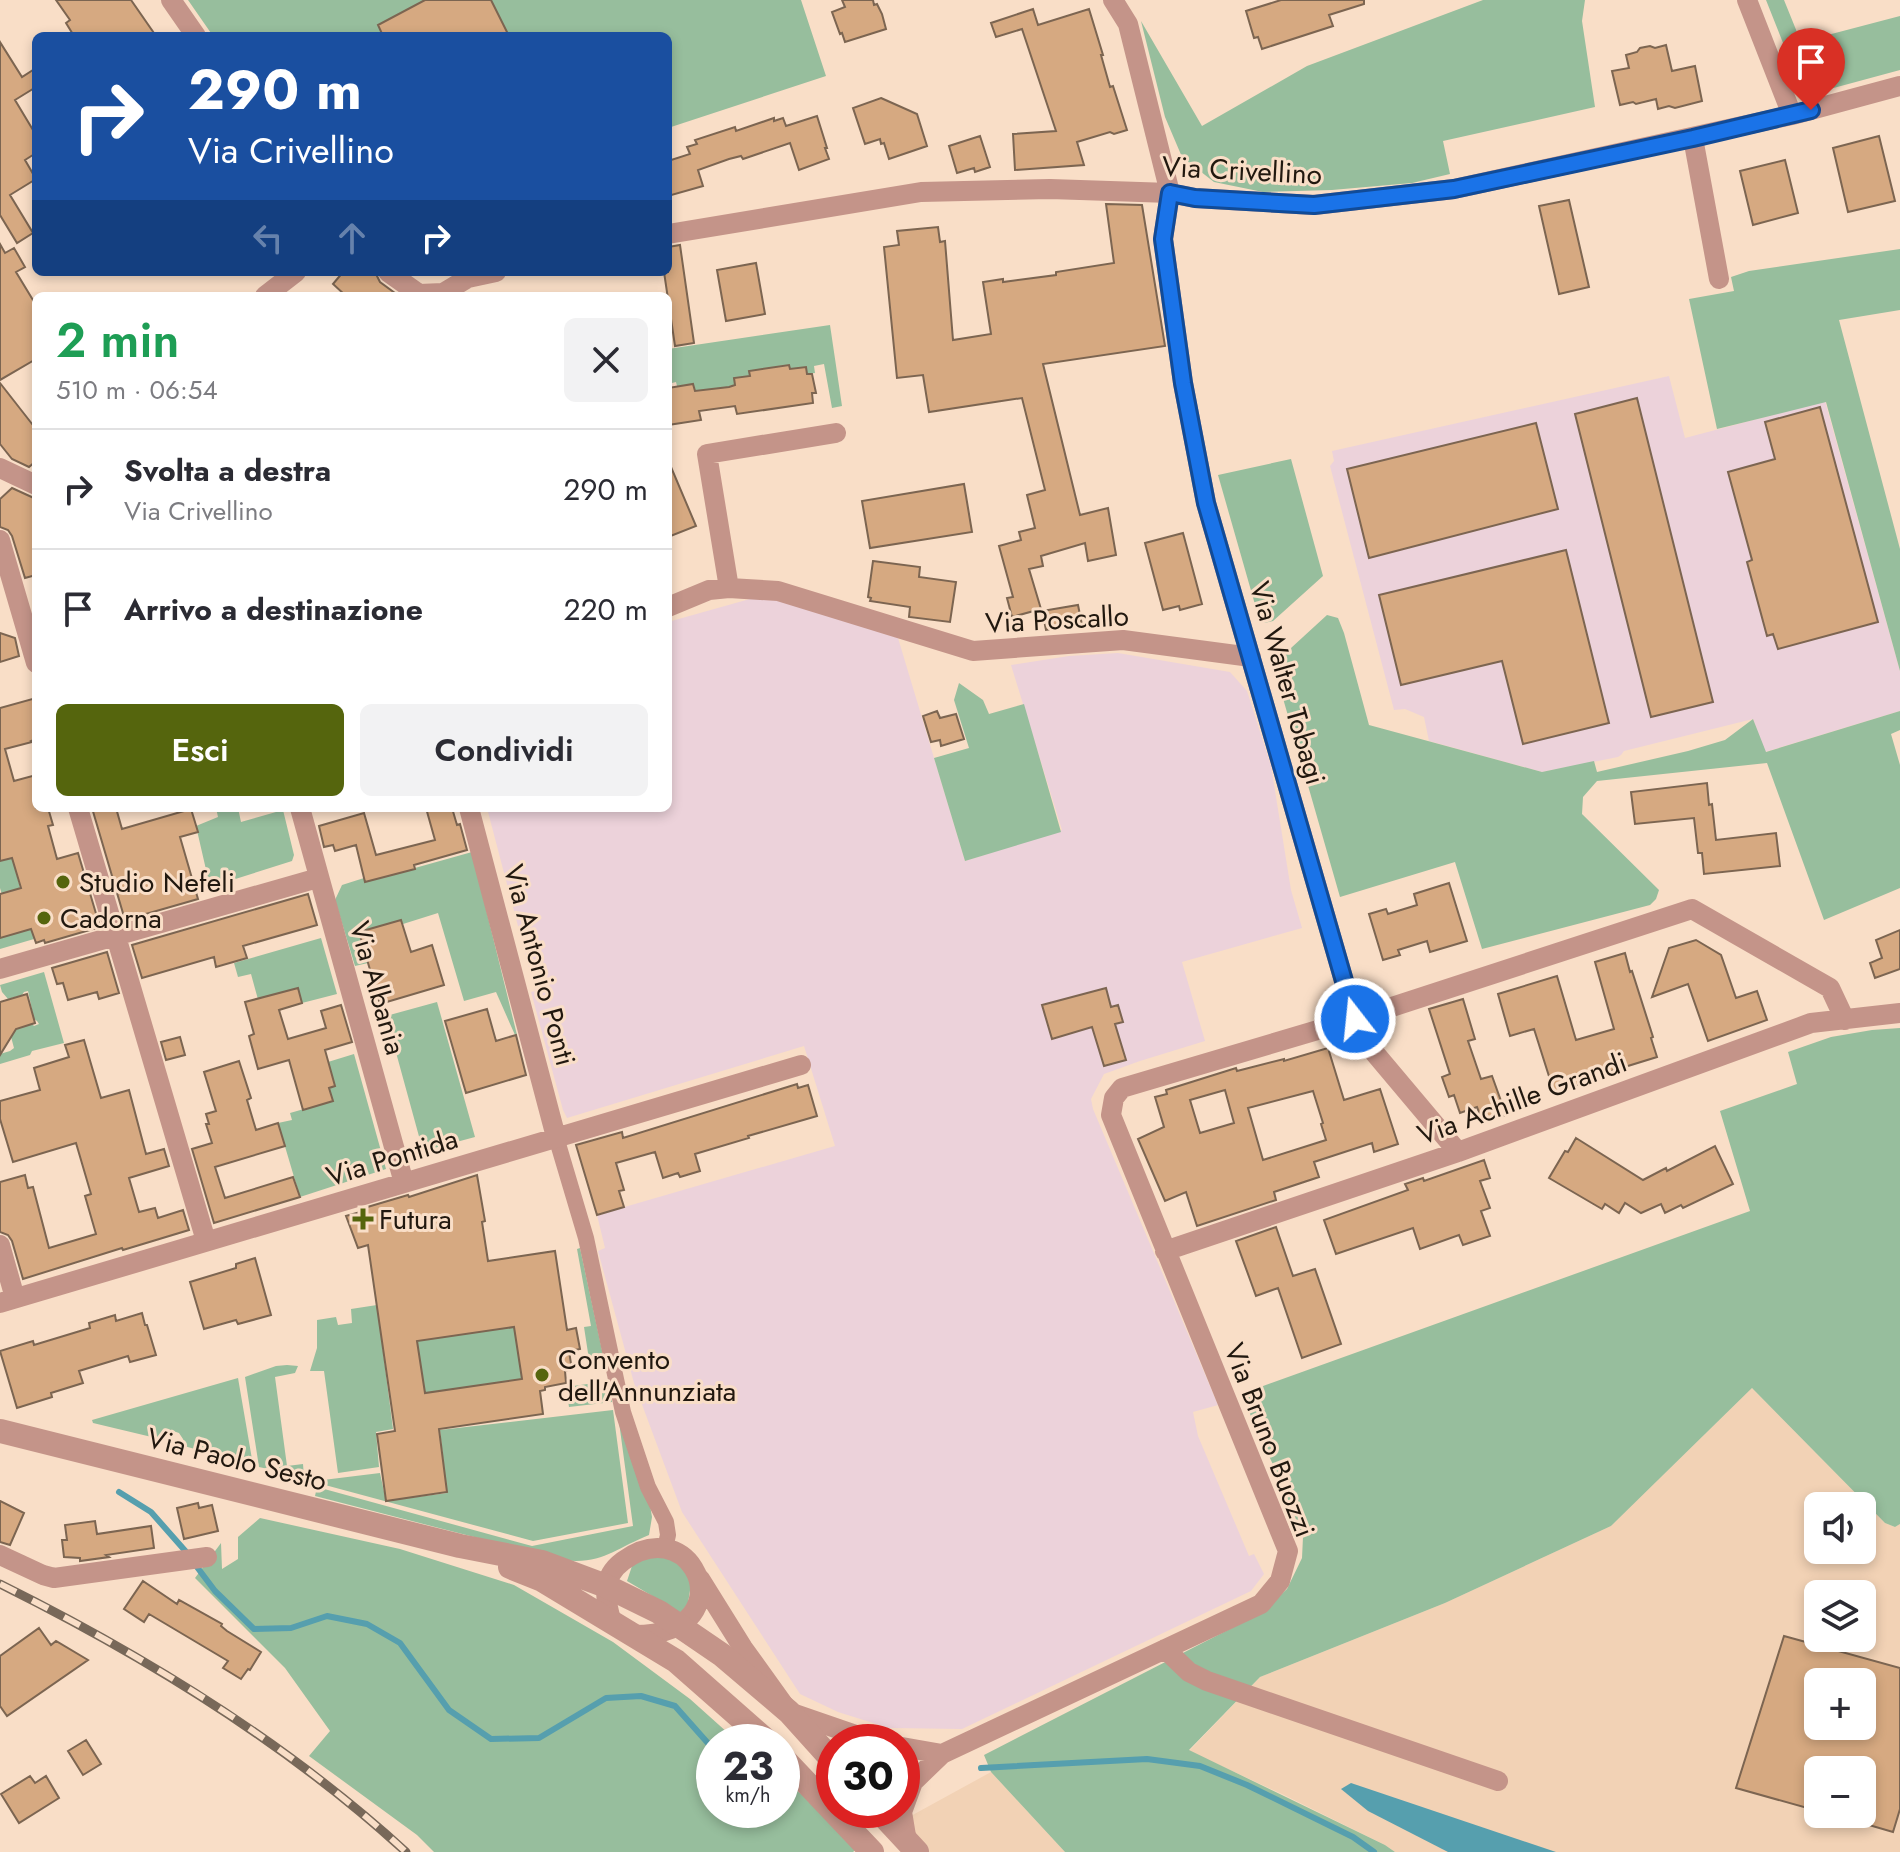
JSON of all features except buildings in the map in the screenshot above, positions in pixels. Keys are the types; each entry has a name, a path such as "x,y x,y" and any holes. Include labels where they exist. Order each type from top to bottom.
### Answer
{"street":[{"path":"171,0 193,32"},
{"path":"1113,0 1128,24 1170,193"},
{"path":"1747,0 1792,115"},
{"name":"Via Crivellino","path":"672,233 921,192 1050,189 1170,193 1195,198 1314,205 1469,187 1792,115 1900,86"},
{"path":"1693,138 1719,279"},
{"name":"Via Walter Tobagi","path":"1170,193 1163,239 1183,383 1206,503 1355,1019 1373,1051 1458,1152"},
{"path":"270,292 291,276"},
{"path":"393,276 415,292"},
{"path":"445,292 477,276"},
{"path":"729,588 707,454 836,433"},
{"path":"0,468 32,479"},
{"path":"0,540 32,649"},
{"name":"Via Poscallo","path":"672,605 709,590 778,591 973,651 1123,640 1251,657"},
{"path":"79,812 206,1241"},
{"name":"Via Albania","path":"301,812 404,1183"},
{"name":"Via Antonio Ponti","path":"470,812 556,1137"},
{"path":"0,969 318,878"},
{"path":"1355,1019 1692,909 1830,988 1845,1020"},
{"name":"Via Achille Grandi","path":"1165,1251 1458,1152 1811,1023 1900,1013"},
{"name":"Via Bruno Buozzi","path":"912,1847 902,1812 913,1782 942,1754 1261,1604 1280,1581 1288,1551 1111,1115 1114,1098 1122,1088 1355,1019"},
{"name":"Via Pontida","path":"8,1300 801,1065"},
{"path":"556,1137 586,1238 623,1412 648,1487 666,1522 668,1535 665,1548 649,1548 635,1553 611,1573 605,1601 612,1623"},
{"path":"0,1245 8,1300"},
{"name":"Via Paolo Sesto","path":"0,1431 460,1546 542,1562 606,1586 659,1612 722,1655 789,1712"},
{"name":"Via Paolo Sesto","path":"460,1546 542,1580 634,1635 676,1661 748,1724"},
{"name":"Via Paolo Sesto","path":"665,1548 678,1553 690,1563 743,1648 789,1712 816,1742"},
{"path":"0,1555 54,1578 207,1557"},
{"path":"634,1635 656,1634 689,1618 701,1592 698,1575"},
{"path":"1165,1649 1189,1672 1207,1681 1498,1781"},
{"path":"789,1712 824,1724"},
{"path":"920,1750 942,1754"},
{"path":"800,1776 872,1852"},
{"path":"895,1828 912,1847"}],"shaded area":[{"path":"1669,376 1685,438 1825,401 1900,671 1900,711 1765,752 1753,719 1624,751 1618,757 1542,772 1429,741 1424,717 1405,709 1394,710 1330,466 1334,461 1332,451"},
{"path":"764,595 898,638 965,861 1062,830 1011,665 1069,656 1118,653 1230,672 1247,691 1271,766 1291,890 1302,928 1182,962 1205,1041 1104,1074 1091,1099 1218,1405 1193,1412 1198,1436 1249,1556 1254,1554 1264,1574 1251,1591 962,1729 920,1728 920,1724 876,1724 838,1712 800,1694 682,1512 634,1383 598,1251 605,1248 597,1215 835,1146 804,1046 567,1118 531,992 535,991 488,812 672,812 672,621"},
{"path":"1752,1388 1854,1492 1804,1492 1804,1564 1876,1564 1876,1514 1885,1523 1895,1527 1900,1524 1900,1852 1395,1852 1189,1751 1260,1677 1445,1603 1611,1526"},
{"path":"991,1772 1065,1852 925,1852 912,1839 910,1828 920,1828 920,1811"}],"green space":[{"path":"188,0 801,0 826,76 672,127 672,32 210,32"},
{"path":"1483,0 1585,0 1582,21 1595,107 1443,141 1450,174 1412,183 1332,190 1263,192 1214,182 1182,157 1165,117 1141,21 1202,126 1307,66"},
{"path":"1766,0 1784,0 1801,42 1900,16 1900,70 1804,96"},
{"path":"1900,249 1900,310 1839,320 1900,549 1900,671 1826,402 1717,429 1689,299 1734,291 1731,277 1749,271"},
{"path":"830,325 842,406 832,408 824,364 814,366 815,373 807,374 806,367 790,369 789,365 750,371 750,376 734,378 735,385 729,386 730,394 695,391 693,384 677,386 676,382 672,383 672,348"},
{"path":"1291,459 1323,576 1273,621 1264,623 1260,622 1218,475"},
{"path":"1327,615 1338,618 1344,633 1369,725 1542,772 1594,761 1597,772 1688,751 1725,740 1753,719 1766,752 1900,711 1900,730 1891,734 1900,765 1900,888 1824,920 1767,763 1597,781 1583,797 1582,814 1659,890 1650,905 1482,949 1455,862 1340,897 1274,667"},
{"path":"959,683 983,700 989,714 1024,704 1061,832 965,861 934,758 969,748 954,700"},
{"path":"217,812 239,812 241,822 283,812 294,855 292,861 210,887 196,826 218,817"},
{"path":"472,852 517,1035 496,992 464,1001 438,913 403,924 401,920 360,932 368,963 355,966 335,900 342,885 364,878 365,882"},
{"path":"12,858 34,939 0,949 0,938 13,934 0,888 0,861"},
{"path":"321,938 337,994 302,1003 297,988 282,992 283,997 259,1003 251,974 238,977 234,963"},
{"path":"44,972 64,1043 0,1064 0,1054 14,1048 10,1033 39,1024 34,1019 28,991 8,999 0,985"},
{"path":"437,1002 475,1137 423,1151 386,1016"},
{"path":"1900,1028 1900,1524 1895,1527 1885,1523 1876,1514 1876,1492 1854,1492 1752,1388 1611,1526 1445,1603 1260,1677 1189,1750 1395,1852 1065,1852 991,1772 984,1755 1259,1614 1287,1589 1302,1558 1303,1537 1241,1394 1750,1211 1720,1111 1797,1084 1788,1052 1831,1037"},
{"path":"354,1054 386,1169 300,1197 278,1123 292,1120 290,1113 332,1101 328,1062"},
{"path":"580,1248 605,1364 590,1366 584,1327 591,1326 577,1249"},
{"path":"377,1305 393,1429 376,1432 379,1467 338,1473 324,1371 310,1371 317,1348 317,1320 336,1317 338,1325 352,1323 351,1309"},
{"path":"514,1327 522,1379 425,1393 417,1341"},
{"path":"287,1365 298,1366 295,1373 275,1377 287,1466 303,1464 304,1477 259,1467 245,1377"},
{"path":"238,1378 253,1465 184,1446 179,1433 173,1431 163,1434 160,1439 93,1423 92,1420"},
{"path":"609,1381 612,1402 569,1407 566,1387"},
{"path":"613,1410 628,1523 533,1541 325,1485 323,1480 380,1473 386,1501 447,1493 440,1430"},
{"path":"619,1422 649,1499 652,1517 649,1535 599,1558 563,1560 315,1496 317,1487 532,1546 633,1526"},
{"path":"260,1518 400,1549 514,1585 613,1642 690,1699 718,1724 696,1724 696,1828 800,1828 800,1793 816,1806 816,1828 838,1828 858,1848 853,1852 434,1852 417,1835 309,1756 330,1731 285,1668 195,1578 221,1543 222,1569 238,1559 238,1537"},
{"path":"643,1556 674,1557 692,1578 688,1603 681,1613 627,1581 632,1566"}],"water":[{"path":"1351,1783 1556,1852 1448,1852 1368,1811 1341,1789"}],"waterway":[{"path":"119,1492 151,1512 188,1554"},
{"path":"194,1563 215,1591 254,1629 291,1628 327,1616 367,1624 400,1643 449,1710 491,1739 539,1738 606,1698 641,1696 675,1706 696,1730"},
{"path":"981,1768 1147,1759 1200,1766 1247,1785 1353,1837 1374,1852"}],"railway":[{"path":"0,1584 108,1641 212,1704 312,1774 406,1852"}],"place":[{"name":"Studio Nefeli","path":"63,882"},
{"name":"Cadorna","path":"44,918"},
{"name":"Futura","path":"363,1219"},
{"name":"Convento dell'Annunziata","path":"542,1375"}],"route":[{"path":"1355,1019 1206,503 1183,383 1163,239 1170,193 1195,198 1314,205 1454,189 1811,110"}]}
